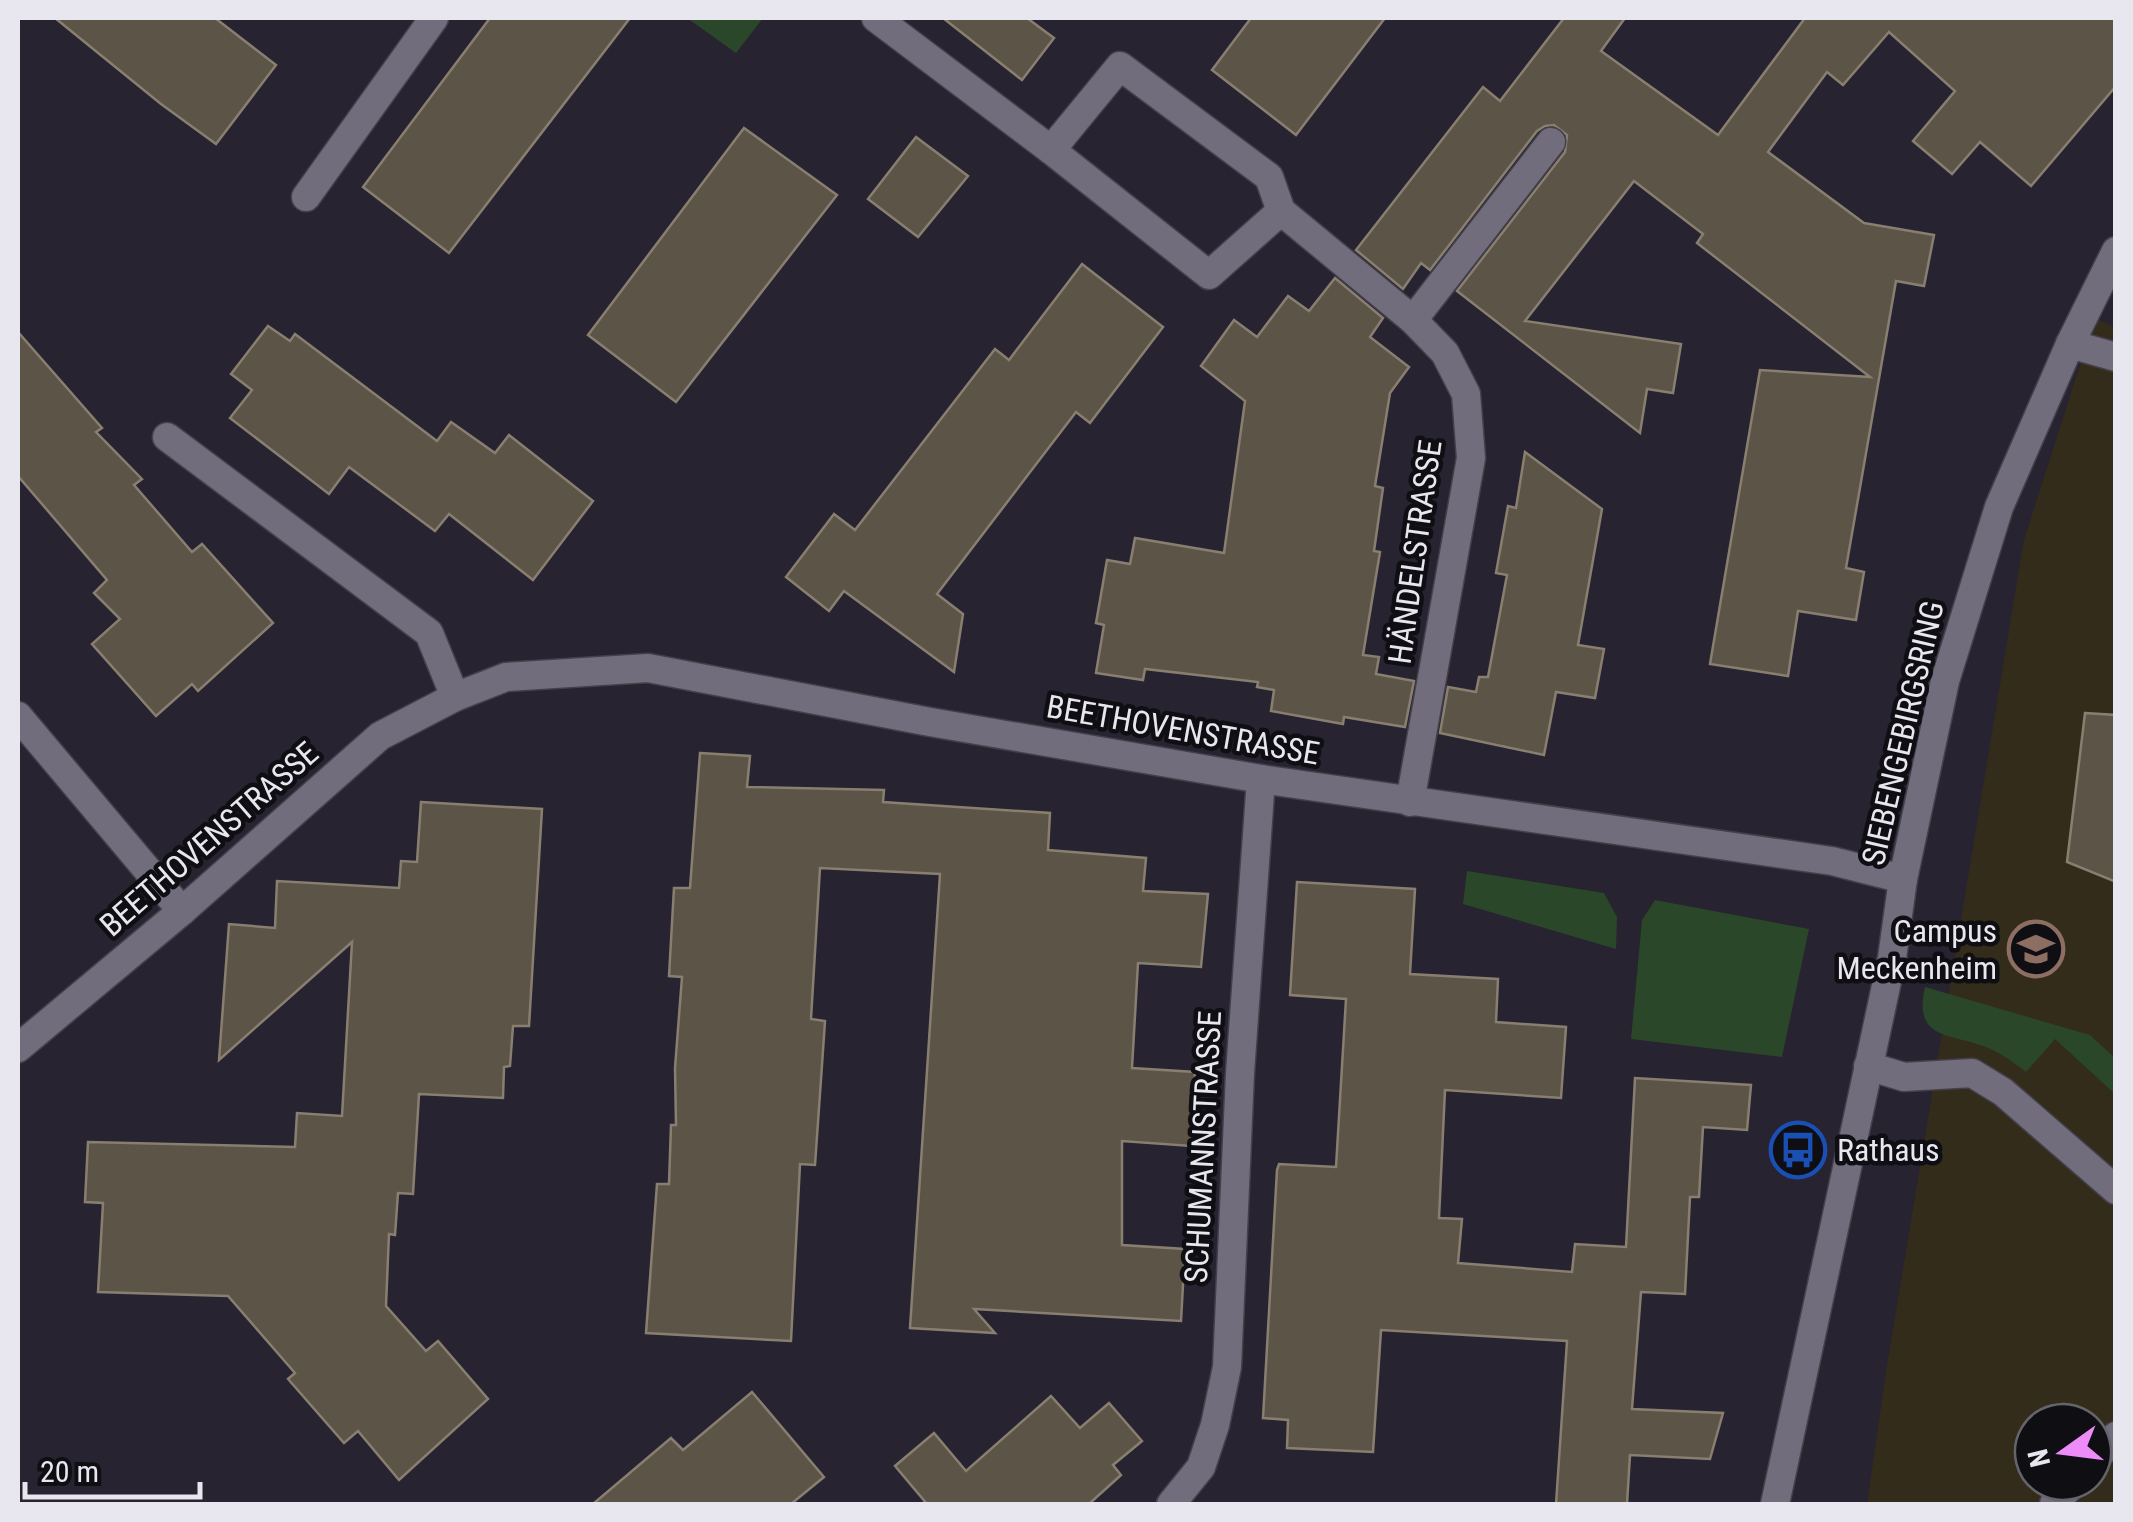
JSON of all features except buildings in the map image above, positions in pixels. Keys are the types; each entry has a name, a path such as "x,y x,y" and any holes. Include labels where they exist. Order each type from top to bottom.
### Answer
{"street":[{"path":"306,198 434,18"},
{"path":"882,19 1209,276 1281,212"},
{"name":"HÄNDELSTRASSE","path":"1051,150 1120,66 1270,177 1281,212 1413,320 1445,352 1466,394 1472,458 1410,802"},
{"path":"1413,320 1551,142"},
{"name":"SIEBENGEBIRGSRING","path":"1775,1504 1892,958 1903,879 1945,681 2000,506 2070,344 2116,251"},
{"path":"2070,344 2116,356"},
{"path":"167,436 429,634 455,698"},
{"name":"BEETHOVENSTRASSE","path":"18,1048 182,911 380,736 506,677 648,668 1261,779 1832,861 1903,879"},
{"path":"18,716 182,911"},
{"name":"SCHUMANNSTRASSE","path":"1171,1504 1201,1467 1215,1424 1226,1367 1240,1073 1261,779"},
{"path":"1868,1066 1904,1076 1972,1073 2003,1092 2116,1190"}],"shaded area":[{"name":"Campus Meckenheim","path":"2095,318 2116,328 2115,1504 1867,1504 2024,540"}],"green space":[{"path":"687,18 763,18 736,53"},
{"path":"1467,871 1604,893 1617,917 1616,949 1463,904"},
{"path":"1655,900 1809,929 1782,1057 1631,1039 1642,920"},
{"path":"1925,987 2090,1035 2115,1058 2115,1094 2055,1039 2026,1072 1991,1049 1937,1032 1924,1017"}],"place":[{"name":"Campus Meckenheim","path":"2036,949"},
{"name":"Rathaus","path":"1798,1150"}]}
